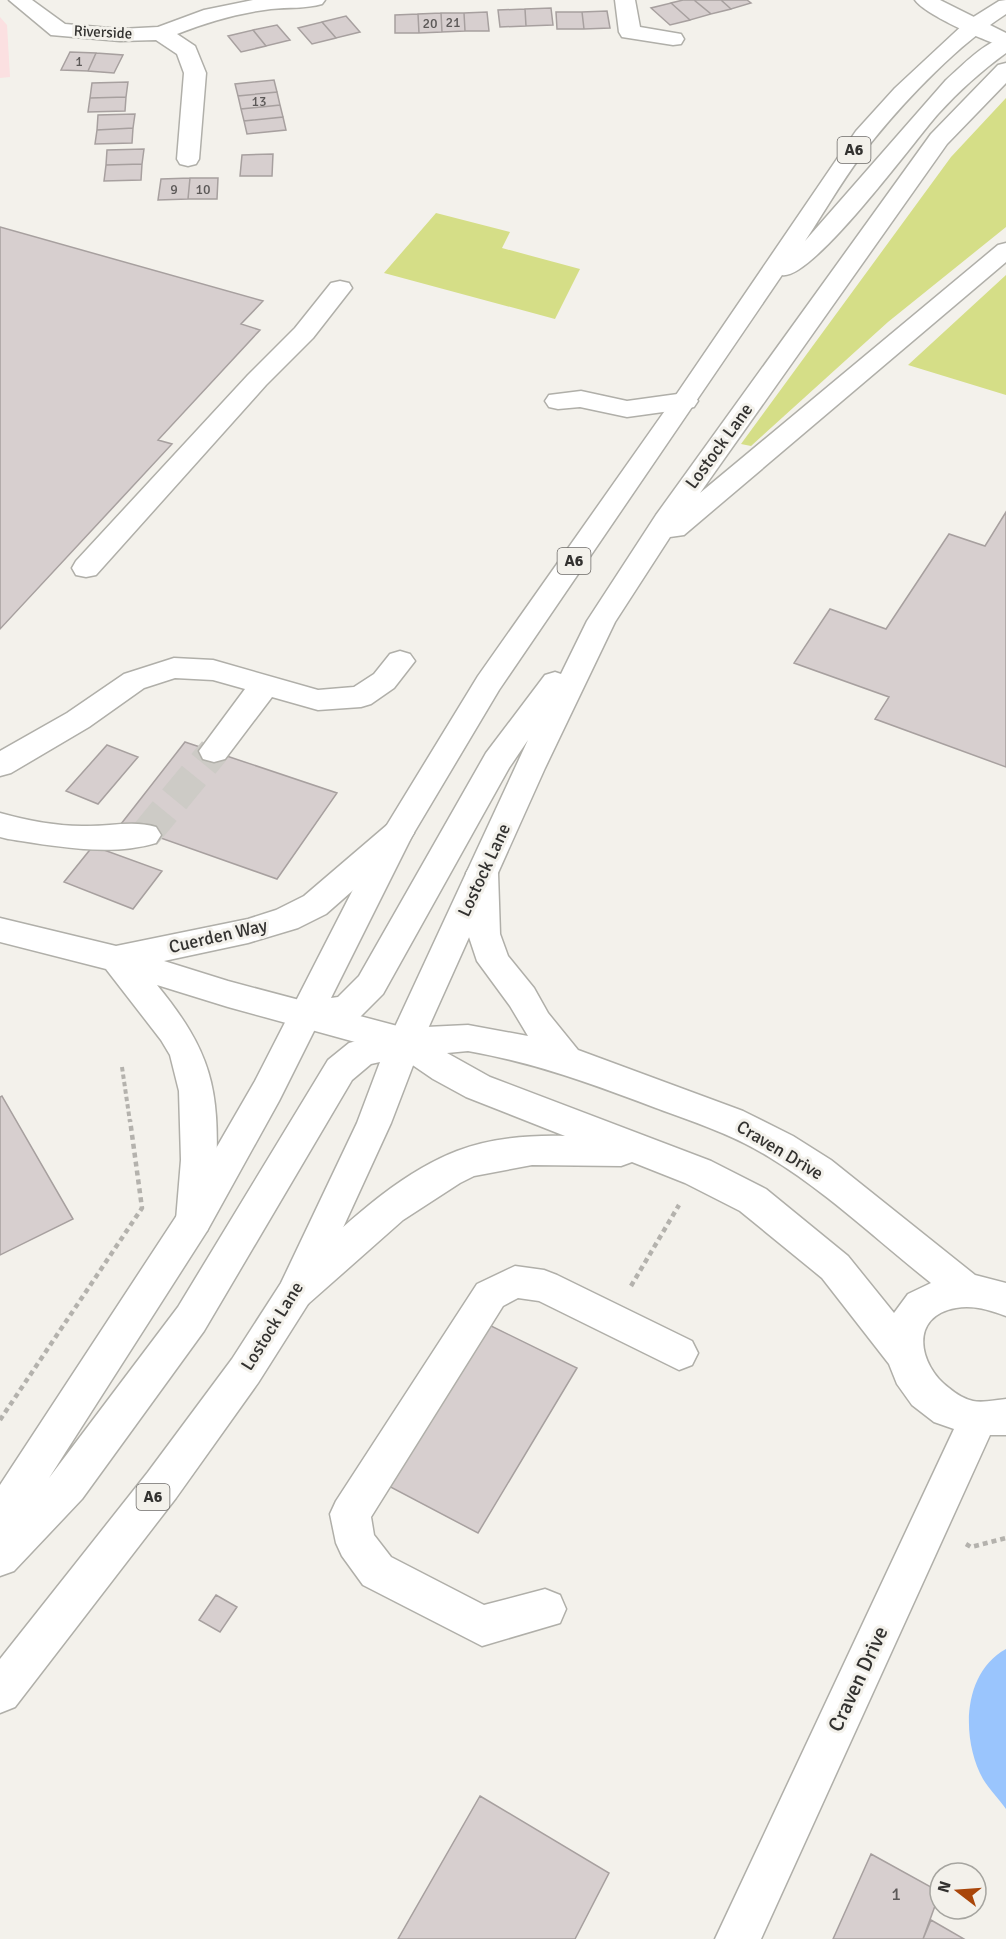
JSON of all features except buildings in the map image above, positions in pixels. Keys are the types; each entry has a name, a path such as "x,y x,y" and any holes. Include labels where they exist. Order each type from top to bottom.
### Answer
{"main road":[{"name":"Riverside","path":"19,0 59,30 120,35 161,33 211,14 271,3 315,0"},
{"path":"625,0 630,32 673,39"},
{"path":"758,294 823,238 922,117 971,68 1006,42 926,0"},
{"path":"973,0 1004,14"},
{"path":"974,25 1004,14"},
{"name":"A6","path":"0,1520 194,1220 267,1091 398,833 488,683 685,401 864,136 903,93 974,25"},
{"path":"161,33 187,51 195,73 188,159"},
{"name":"Lostock Lane","path":"0,1692 162,1485 245,1371 296,1293 334,1205 374,1123 405,1042 601,621 645,553 807,320 939,139 1006,70"},
{"path":"645,553 1006,250"},
{"path":"86,568 257,380 303,333 340,288"},
{"path":"558,401 581,399 627,409 685,401"},
{"path":"306,1015 347,1009 372,985 497,761 601,621"},
{"path":"0,765 78,720 134,681 174,668 213,670 318,700 361,697 384,681 400,661"},
{"path":"214,751 264,686"},
{"path":"0,824 8,828 81,838 145,834"},
{"name":"Cuerden Way","path":"117,959 237,934 287,919 315,905 398,833"},
{"path":"482,873 484,934 493,961 522,997 536,1022 566,1060"},
{"name":"Cuerden Way","path":"0,930 117,959 228,994 405,1042"},
{"path":"117,959 163,1017 187,1055 194,1077 200,1167 194,1220"},
{"name":"Craven Drive","path":"405,1042 468,1038 510,1045 566,1060 731,1121 781,1146 818,1171 965,1289"},
{"path":"0,1557 68,1486 191,1319 340,1070 361,1053 405,1042 445,1069 478,1087 698,1172 753,1200 835,1267 903,1353 916,1385 935,1403 958,1415 992,1418"},
{"path":"296,1293 390,1209 469,1162 532,1150 644,1151"},
{"path":"545,1609 482,1626 377,1571 356,1543 350,1514 490,1295 515,1282 544,1286 679,1353"},
{"path":"903,1353 904,1331 915,1310 934,1297 965,1289 998,1295 1006,1300"},
{"name":"Craven Drive","path":"738,1939 992,1418"}],"path":[{"path":"0,1420 142,1208 122,1066"},
{"path":"611,1320 684,1197"}],"shaded area":[{"path":"0,17 7,25 10,77 0,78"}],"green space":[{"path":"1006,98 1006,227 888,322 751,446 741,444 951,157"},
{"path":"436,213 510,232 502,248 580,269 555,319 384,273"},
{"path":"1006,275 1006,395 908,365"}],"water":[{"path":"1006,1649 1006,1809 983,1779 971,1745 969,1727 974,1690 981,1674 991,1660"}],"tunnel":[{"path":"145,835 214,751"}]}
